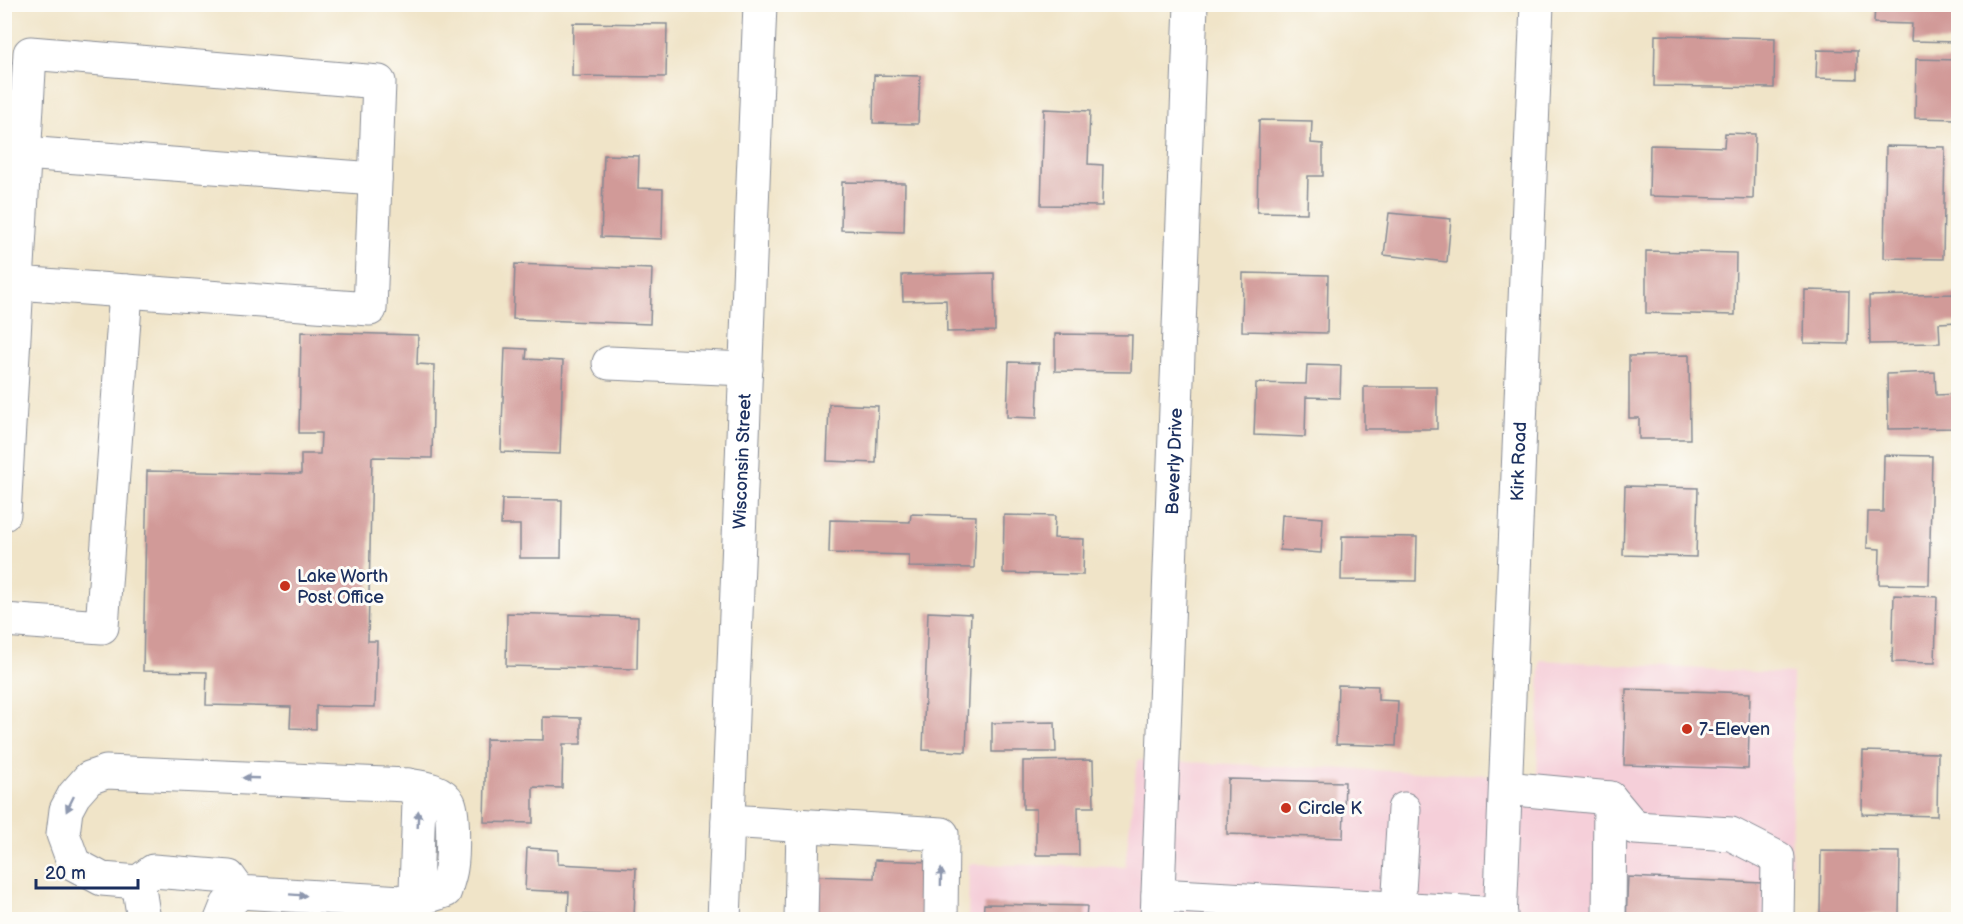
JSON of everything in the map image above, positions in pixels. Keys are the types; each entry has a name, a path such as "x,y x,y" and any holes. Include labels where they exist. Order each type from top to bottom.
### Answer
{"street":[{"name":"Wisconsin Street","path":"724,920 760,4"},
{"name":"Beverly Drive","path":"1157,907 1191,4"},
{"name":"Kirk Road","path":"1500,917 1538,4"},
{"path":"4,514 24,153 30,53 379,82 370,309 17,283"},
{"path":"24,153 375,179"},
{"path":"4,620 102,627 126,291"},
{"path":"609,363 746,369"},
{"path":"221,920 227,905 240,892 402,902 412,898 416,890 419,801 415,791 408,784 106,772 89,778 74,795 66,810 63,834 74,864 102,879 138,882 153,871 229,877 240,892"},
{"path":"1506,788 1610,798 1635,828 1731,834 1778,858 1777,920"},
{"path":"1609,920 1610,798"},
{"path":"1395,914 1404,809"},
{"path":"728,821 942,834 941,920"},
{"path":"801,920 803,826"},
{"path":"138,882 144,920"},
{"path":"1157,907 1500,917"}],"shaded area":[{"path":"1540,660 1793,674 1791,919 968,920 969,864 1125,867 1137,760 1537,777"}],"building":[{"path":"1875,5 1958,5 1958,42 1911,41 1912,24 1874,23"},
{"path":"573,23 667,24 666,77 572,76"},
{"path":"1655,35 1775,38 1774,88 1654,86"},
{"path":"1817,50 1857,51 1857,79 1816,78"},
{"path":"1916,59 1958,60 1958,119 1915,118"},
{"path":"874,75 920,76 918,124 873,123"},
{"path":"1044,109 1090,111 1088,164 1103,165 1102,206 1041,205"},
{"path":"1259,120 1312,121 1311,143 1323,144 1323,176 1308,176 1307,213 1257,212"},
{"path":"1725,133 1755,134 1753,199 1649,196 1650,145 1724,147"},
{"path":"1886,146 1945,147 1943,259 1884,258"},
{"path":"604,155 639,156 638,188 663,189 662,239 601,237"},
{"path":"842,182 905,183 904,232 841,230"},
{"path":"1389,213 1451,219 1447,262 1384,255"},
{"path":"1646,251 1736,253 1735,315 1646,313"},
{"path":"515,264 652,269 650,324 513,319"},
{"path":"994,273 995,331 947,332 946,300 903,301 902,275"},
{"path":"1243,273 1328,275 1327,333 1242,331"},
{"path":"1805,290 1849,291 1848,344 1804,343"},
{"path":"1958,294 1958,322 1939,323 1940,343 1870,344 1869,296"},
{"path":"301,332 418,335 417,364 434,365 432,458 372,457 368,641 377,641 375,707 316,706 316,729 290,728 291,707 206,705 207,672 143,671 147,471 301,474 301,454 320,454 321,433 299,433"},
{"path":"1055,334 1132,335 1131,372 1055,371"},
{"path":"505,348 527,349 526,359 563,361 560,454 501,452"},
{"path":"1689,355 1690,439 1639,439 1639,418 1629,418 1629,356"},
{"path":"1009,362 1039,363 1037,418 1007,417"},
{"path":"1307,365 1341,366 1340,398 1306,397 1305,437 1254,435 1256,383 1306,384"},
{"path":"1935,372 1936,395 1957,394 1957,428 1888,429 1887,374"},
{"path":"1364,387 1437,387 1437,429 1364,429"},
{"path":"829,404 878,406 876,463 827,461"},
{"path":"1884,455 1932,456 1929,585 1879,584 1880,549 1867,548 1868,512 1883,512"},
{"path":"1625,486 1698,488 1696,557 1623,555"},
{"path":"502,499 562,500 561,558 520,558 520,525 501,525"},
{"path":"911,514 976,516 974,568 909,567 909,555 829,553 830,520 910,522"},
{"path":"1004,515 1055,516 1054,538 1084,539 1083,575 1003,573"},
{"path":"1282,515 1323,518 1321,553 1280,550"},
{"path":"1342,536 1417,537 1416,581 1341,580"},
{"path":"1894,595 1937,597 1935,663 1892,662"},
{"path":"928,612 971,614 966,752 923,750"},
{"path":"507,613 638,617 637,669 506,666"},
{"path":"1338,685 1378,686 1378,700 1398,701 1396,746 1336,744"},
{"name":"7-Eleven","path":"1626,689 1750,693 1748,769 1624,765"},
{"path":"543,717 581,718 581,744 563,744 562,788 533,787 533,823 484,822 486,739 543,740"},
{"path":"1055,722 1056,752 992,752 992,723"},
{"path":"1863,751 1938,753 1937,816 1862,814"},
{"path":"1093,760 1094,807 1078,807 1079,855 1036,855 1036,809 1023,809 1023,761"},
{"name":"Circle K","path":"1228,779 1345,782 1343,838 1227,834"},
{"path":"527,848 558,850 558,864 636,868 634,917 568,914 569,892 525,890"},
{"path":"1821,851 1900,852 1899,915 1820,913"},
{"path":"875,860 933,862 931,920 813,920 815,876 874,878"},
{"path":"1628,877 1762,883 1760,920 1626,920"},
{"path":"984,904 1087,906 1086,920 983,920"}],"place":[{"name":"Lake Worth Post Office","path":"285,586"},
{"name":"7-Eleven","path":"1687,729"},
{"name":"Circle K","path":"1286,808"}]}
